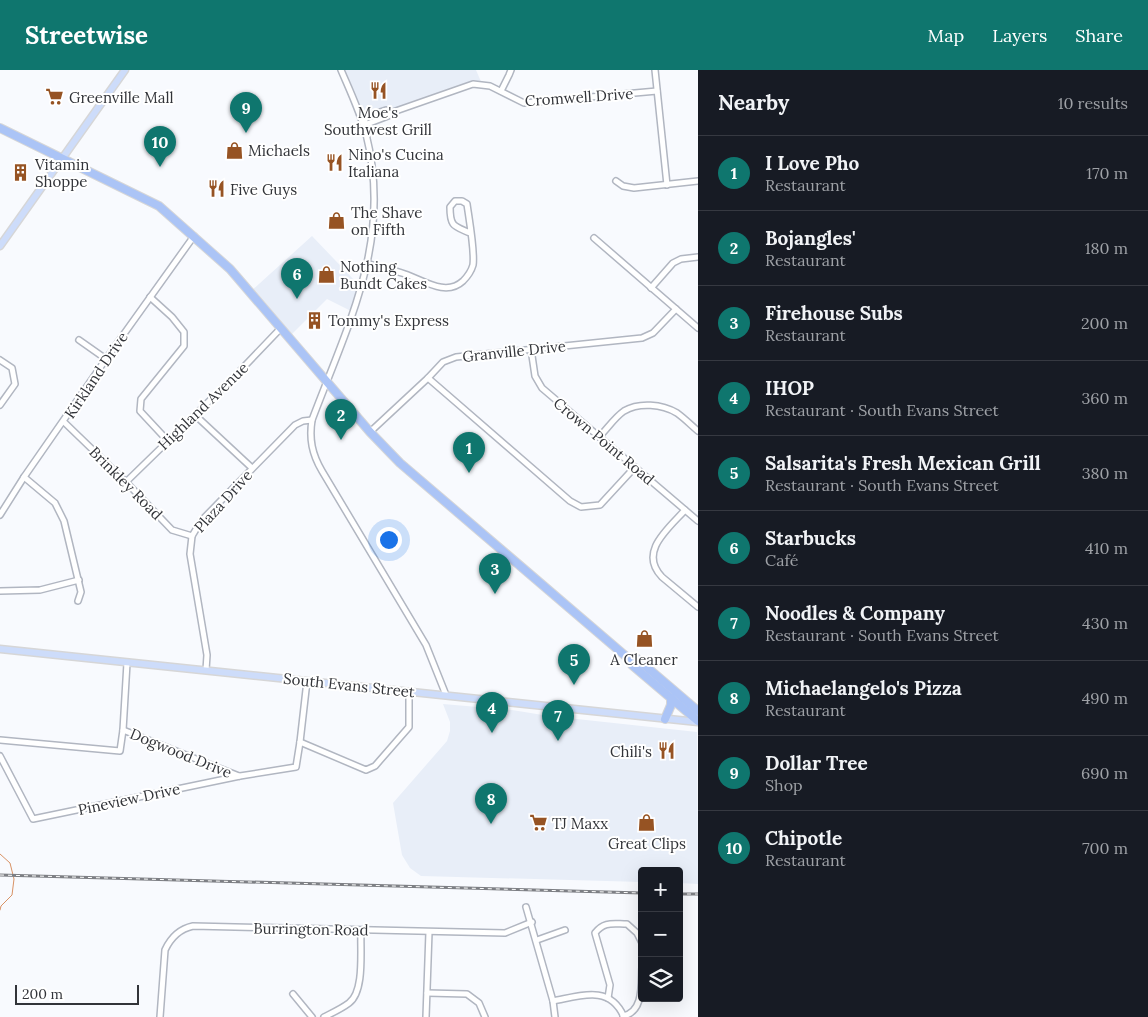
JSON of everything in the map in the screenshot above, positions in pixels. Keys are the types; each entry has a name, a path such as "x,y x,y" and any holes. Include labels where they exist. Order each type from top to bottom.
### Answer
{"highway":[{"path":"0,128 159,206 230,269 370,432 409,470 629,659 632,665 698,721"},
{"path":"629,659 636,658 698,711"},
{"path":"666,719 671,705 671,698"}],"main road":[{"path":"0,246 125,70"},
{"name":"South Evans Street","path":"0,649 698,721"}],"street":[{"path":"341,70 365,133 374,188 375,210 368,264 356,303 312,420 311,444 317,463 426,645 446,695"},
{"path":"501,91 510,76 511,70"},
{"path":"655,71 667,185"},
{"name":"Cromwell Drive","path":"365,133 365,117 386,110 390,113 473,84 490,86 524,104 657,91"},
{"path":"616,181 623,186 634,188 698,181"},
{"path":"368,264 404,274 434,286 448,288 455,286 465,279 472,266 470,233 467,204 462,201 455,201 450,207 451,222 453,225 470,233"},
{"name":"Kirkland Drive","path":"0,515 24,477 106,359 194,236"},
{"path":"594,238 698,328"},
{"path":"651,288 673,263 681,259 698,257"},
{"path":"150,297 172,317 184,332 184,346 141,398 140,411 167,440"},
{"name":"Granville Drive","path":"370,432 443,362 456,357 642,338 653,333 676,309"},
{"name":"Highland Avenue","path":"126,482 280,329"},
{"path":"79,340 106,359"},
{"name":"Crown Point Road","path":"531,349 535,376 542,388 698,522"},
{"path":"0,360 12,368 15,384 0,405"},
{"path":"428,378 570,501 581,507 600,506 634,467"},
{"path":"599,437 623,411 639,406 652,405 666,408 676,413 698,431"},
{"path":"195,415 252,468"},
{"name":"Plaza Drive","path":"206,670 207,655 190,554 192,536 201,521 295,425 303,421 312,420"},
{"name":"Brinkley Road","path":"64,422 172,530 192,536"},
{"path":"24,477 55,502 64,521 79,580 81,592 78,601"},
{"path":"685,510 658,541 654,550 653,561 657,572 698,607"},
{"path":"0,591 40,590 79,580"},
{"path":"0,740 120,751 127,663"},
{"path":"307,680 300,742 366,770 375,766 409,727 409,691"},
{"name":"Dogwood Drive","path":"123,730 240,776"},
{"name":"Pineview Drive","path":"0,756 33,819 240,776 296,767 300,742"},
{"path":"526,907 537,940 553,1001 555,1017"},
{"name":"Burrington Road","path":"160,1017 165,950 169,940 183,928 193,926 505,933 532,922"},
{"path":"608,998 610,985 595,933 600,926 605,924 627,924 638,935"},
{"path":"324,1017 349,1003 356,995 360,984 361,930"},
{"path":"537,940 565,930"},
{"path":"426,1017 429,932"},
{"path":"427,993 467,994 479,1003 485,1017"},
{"path":"293,994 312,1017"},
{"path":"553,1001 599,995 608,998 618,1006 624,1016 630,1015 638,1002"}],"shaded area":[{"path":"341,70 476,70 482,84 473,84 390,113 386,110 360,119"},
{"path":"312,236 357,283 362,285 353,312 327,299 288,338 250,292"},
{"path":"443,704 512,710 549,716 697,732 698,884 683,883 683,867 638,867 638,882 421,876 410,868 402,855 393,803 447,741 450,722"}],"waterway":[{"path":"0,854 10,863 14,879 12,895 1,906 0,910"}],"railway":[{"path":"0,875 638,893"},
{"path":"683,894 698,894"}],"place":[{"name":"Moe's Southwest Grill","path":"378,91"},
{"name":"Greenville Mall","path":"55,97"},
{"name":"Dollar Tree","path":"246,133"},
{"name":"Michaels","path":"234,150"},
{"name":"Nino's Cucina Italiana","path":"334,163"},
{"name":"Chipotle","path":"160,167"},
{"name":"Vitamin Shoppe","path":"21,173"},
{"name":"Five Guys","path":"216,189"},
{"name":"The Shave on Fifth","path":"337,221"},
{"name":"Nothing Bundt Cakes","path":"326,275"},
{"name":"Starbucks","path":"297,299"},
{"name":"Tommy's Express","path":"314,320"},
{"name":"Bojangles'","path":"341,440"},
{"name":"I Love Pho","path":"469,473"},
{"name":"Firehouse Subs","path":"495,594"},
{"name":"A Cleaner","path":"644,638"},
{"name":"Salsarita's Fresh Mexican Grill","path":"574,685"},
{"name":"IHOP","path":"492,733"},
{"name":"Noodles & Company","path":"558,741"},
{"name":"Chili's","path":"666,751"},
{"name":"Great Clips","path":"647,822"},
{"name":"TJ Maxx","path":"538,823"},
{"name":"Michaelangelo's Pizza","path":"491,824"}]}
